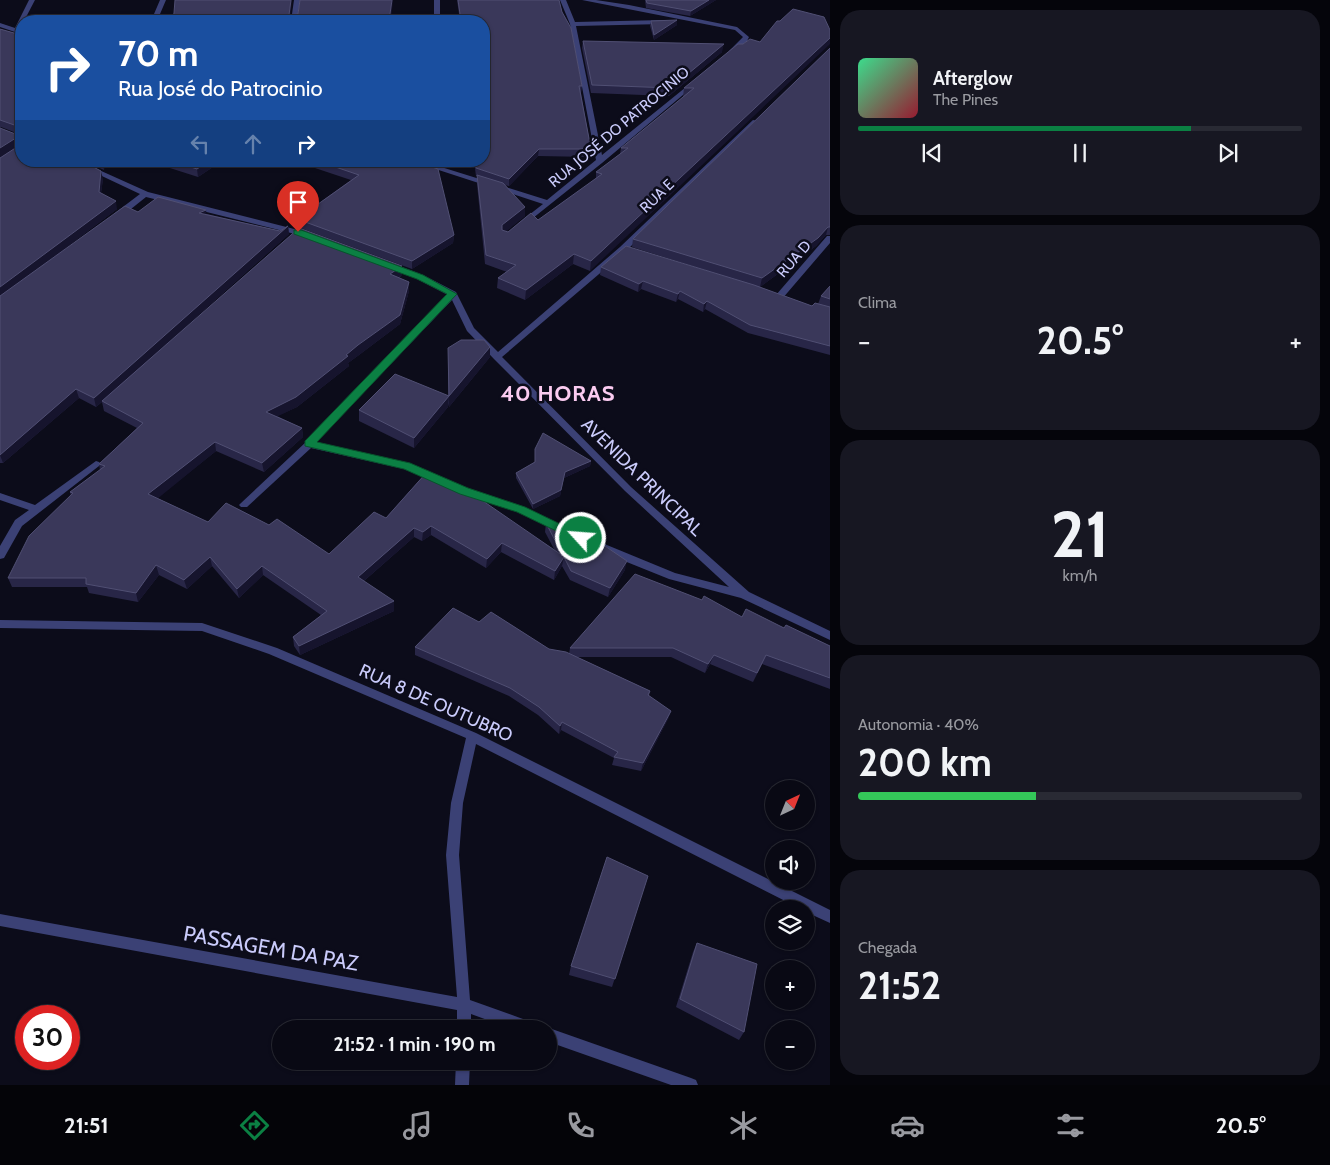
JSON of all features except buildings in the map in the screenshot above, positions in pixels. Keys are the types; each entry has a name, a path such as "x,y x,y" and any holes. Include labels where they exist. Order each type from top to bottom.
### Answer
{"street":[{"path":"26,15 32,0"},
{"path":"156,15 162,0"},
{"path":"295,15 297,0"},
{"path":"437,0 437,15"},
{"path":"563,0 573,24 600,162"},
{"path":"585,0 736,29 745,34 745,40 722,60"},
{"path":"573,24 698,21"},
{"path":"0,24 15,30"},
{"name":"RUA JOSÉ DO PATROCINIO","path":"513,232 699,79"},
{"name":"RUA E","path":"497,356 622,248 758,117"},
{"path":"86,167 145,194 294,235 315,238"},
{"path":"438,167 548,203"},
{"path":"108,222 145,194"},
{"name":"RUA D","path":"770,294 783,299 830,238"},
{"path":"622,248 632,251"},
{"path":"244,505 309,444 453,294 420,277 385,264"},
{"name":"AVENIDA PRINCIPAL","path":"453,294 470,329 628,489 744,595 830,636"},
{"path":"309,444 406,466 464,491 521,510 581,538 673,576 744,595"},
{"path":"0,555 18,523 96,464"},
{"path":"0,496 37,509"},
{"name":"RUA 8 DE OUTUBRO","path":"0,624 202,627 273,651 472,736 830,917"},
{"path":"464,1020 465,1005 452,870 457,795 472,736"},
{"name":"PASSAGEM DA PAZ","path":"0,920 465,1005 507,1020"},
{"path":"557,1038 691,1085"},
{"path":"462,1085 463,1070"}],"district":[{"name":"40 HORAS","path":"558,393"}],"route":[{"path":"298,232 420,277 453,294 309,444 406,466 464,491 521,510 581,538"}]}
